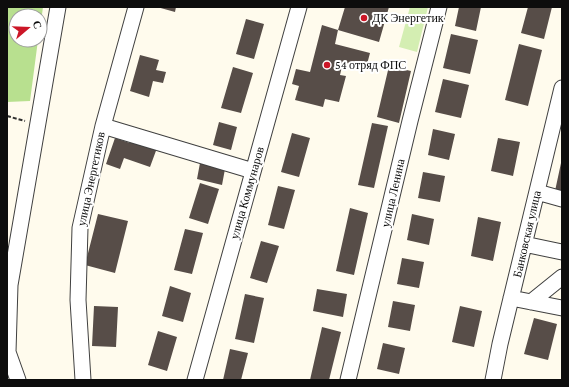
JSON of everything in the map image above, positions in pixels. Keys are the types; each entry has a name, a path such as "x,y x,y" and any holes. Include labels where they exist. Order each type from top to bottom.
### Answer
{"street":[{"path":"13,371 8,352 10,258 38,124 58,7"},
{"name":"улица Энергетиков","path":"84,380 78,300 80,228 103,126 136,7"},
{"name":"улица Коммунаров","path":"195,380 299,7"},
{"name":"улица Ленина","path":"348,380 439,7"},
{"name":"Банковская улица","path":"493,380 511,298 562,88"},
{"path":"103,126 253,171"},
{"path":"537,192 561,202"},
{"path":"524,244 562,252"},
{"path":"531,302 562,277"},
{"path":"511,298 562,308"}],"path":[{"path":"7,116 38,124"}],"green space":[{"path":"7,7 43,7 8,8 8,48 37,48 30,101 7,102"},
{"path":"410,7 428,7 417,52 399,47"}],"building":[{"path":"157,7 176,7 175,12"},
{"name":"ДК Энергетик","path":"345,7 389,7 379,42 338,30"},
{"path":"459,7 481,7 476,31 455,26"},
{"path":"528,7 552,7 544,39 521,33"},
{"path":"246,19 264,24 254,59 236,54"},
{"name":"54 отряд ФПС","path":"322,25 338,30 335,44 370,53 366,68 343,62 340,75 346,76 339,102 325,99 323,107 295,100 299,86 292,84 296,69 310,72"},
{"path":"451,34 478,40 470,74 443,68"},
{"path":"519,44 542,50 528,106 505,100"},
{"path":"140,55 159,60 156,70 166,72 163,83 153,81 149,97 130,91"},
{"path":"389,66 411,71 399,123 377,117"},
{"path":"233,67 253,73 241,113 221,108"},
{"path":"443,79 469,85 461,118 435,112"},
{"path":"219,122 237,127 231,150 213,145"},
{"path":"372,123 388,126 374,188 358,185"},
{"path":"433,129 455,134 449,160 428,155"},
{"path":"292,133 310,138 299,177 281,172"},
{"path":"115,138 130,143 131,139 157,148 150,167 124,158 120,169 106,164"},
{"path":"498,138 520,142 513,176 491,171"},
{"path":"200,163 225,169 222,185 197,179"},
{"path":"562,163 562,193 555,191"},
{"path":"423,172 445,176 440,202 418,198"},
{"path":"200,183 219,189 208,224 189,218"},
{"path":"278,186 295,190 284,229 268,225"},
{"path":"350,208 368,213 354,275 336,271"},
{"path":"98,214 128,221 115,273 85,265"},
{"path":"412,214 434,219 429,245 407,240"},
{"path":"478,217 501,222 493,261 471,256"},
{"path":"185,229 203,233 192,274 174,270"},
{"path":"261,241 279,246 267,283 250,278"},
{"path":"402,258 424,262 419,288 397,284"},
{"path":"170,286 191,293 183,322 162,316"},
{"path":"317,289 347,294 343,317 313,311"},
{"path":"245,294 264,298 254,343 235,339"},
{"path":"393,301 415,305 410,331 388,327"},
{"path":"94,306 118,307 116,347 92,346"},
{"path":"460,306 482,311 474,347 452,342"},
{"path":"534,318 557,324 548,360 524,354"},
{"path":"322,327 341,332 329,380 310,380"},
{"path":"158,331 177,337 167,371 148,365"},
{"path":"383,343 405,348 399,374 377,369"},
{"path":"230,349 248,353 241,380 223,380"}],"place":[{"name":"ДК Энергетик","path":"364,18"},
{"name":"54 отряд ФПС","path":"327,65"}]}
